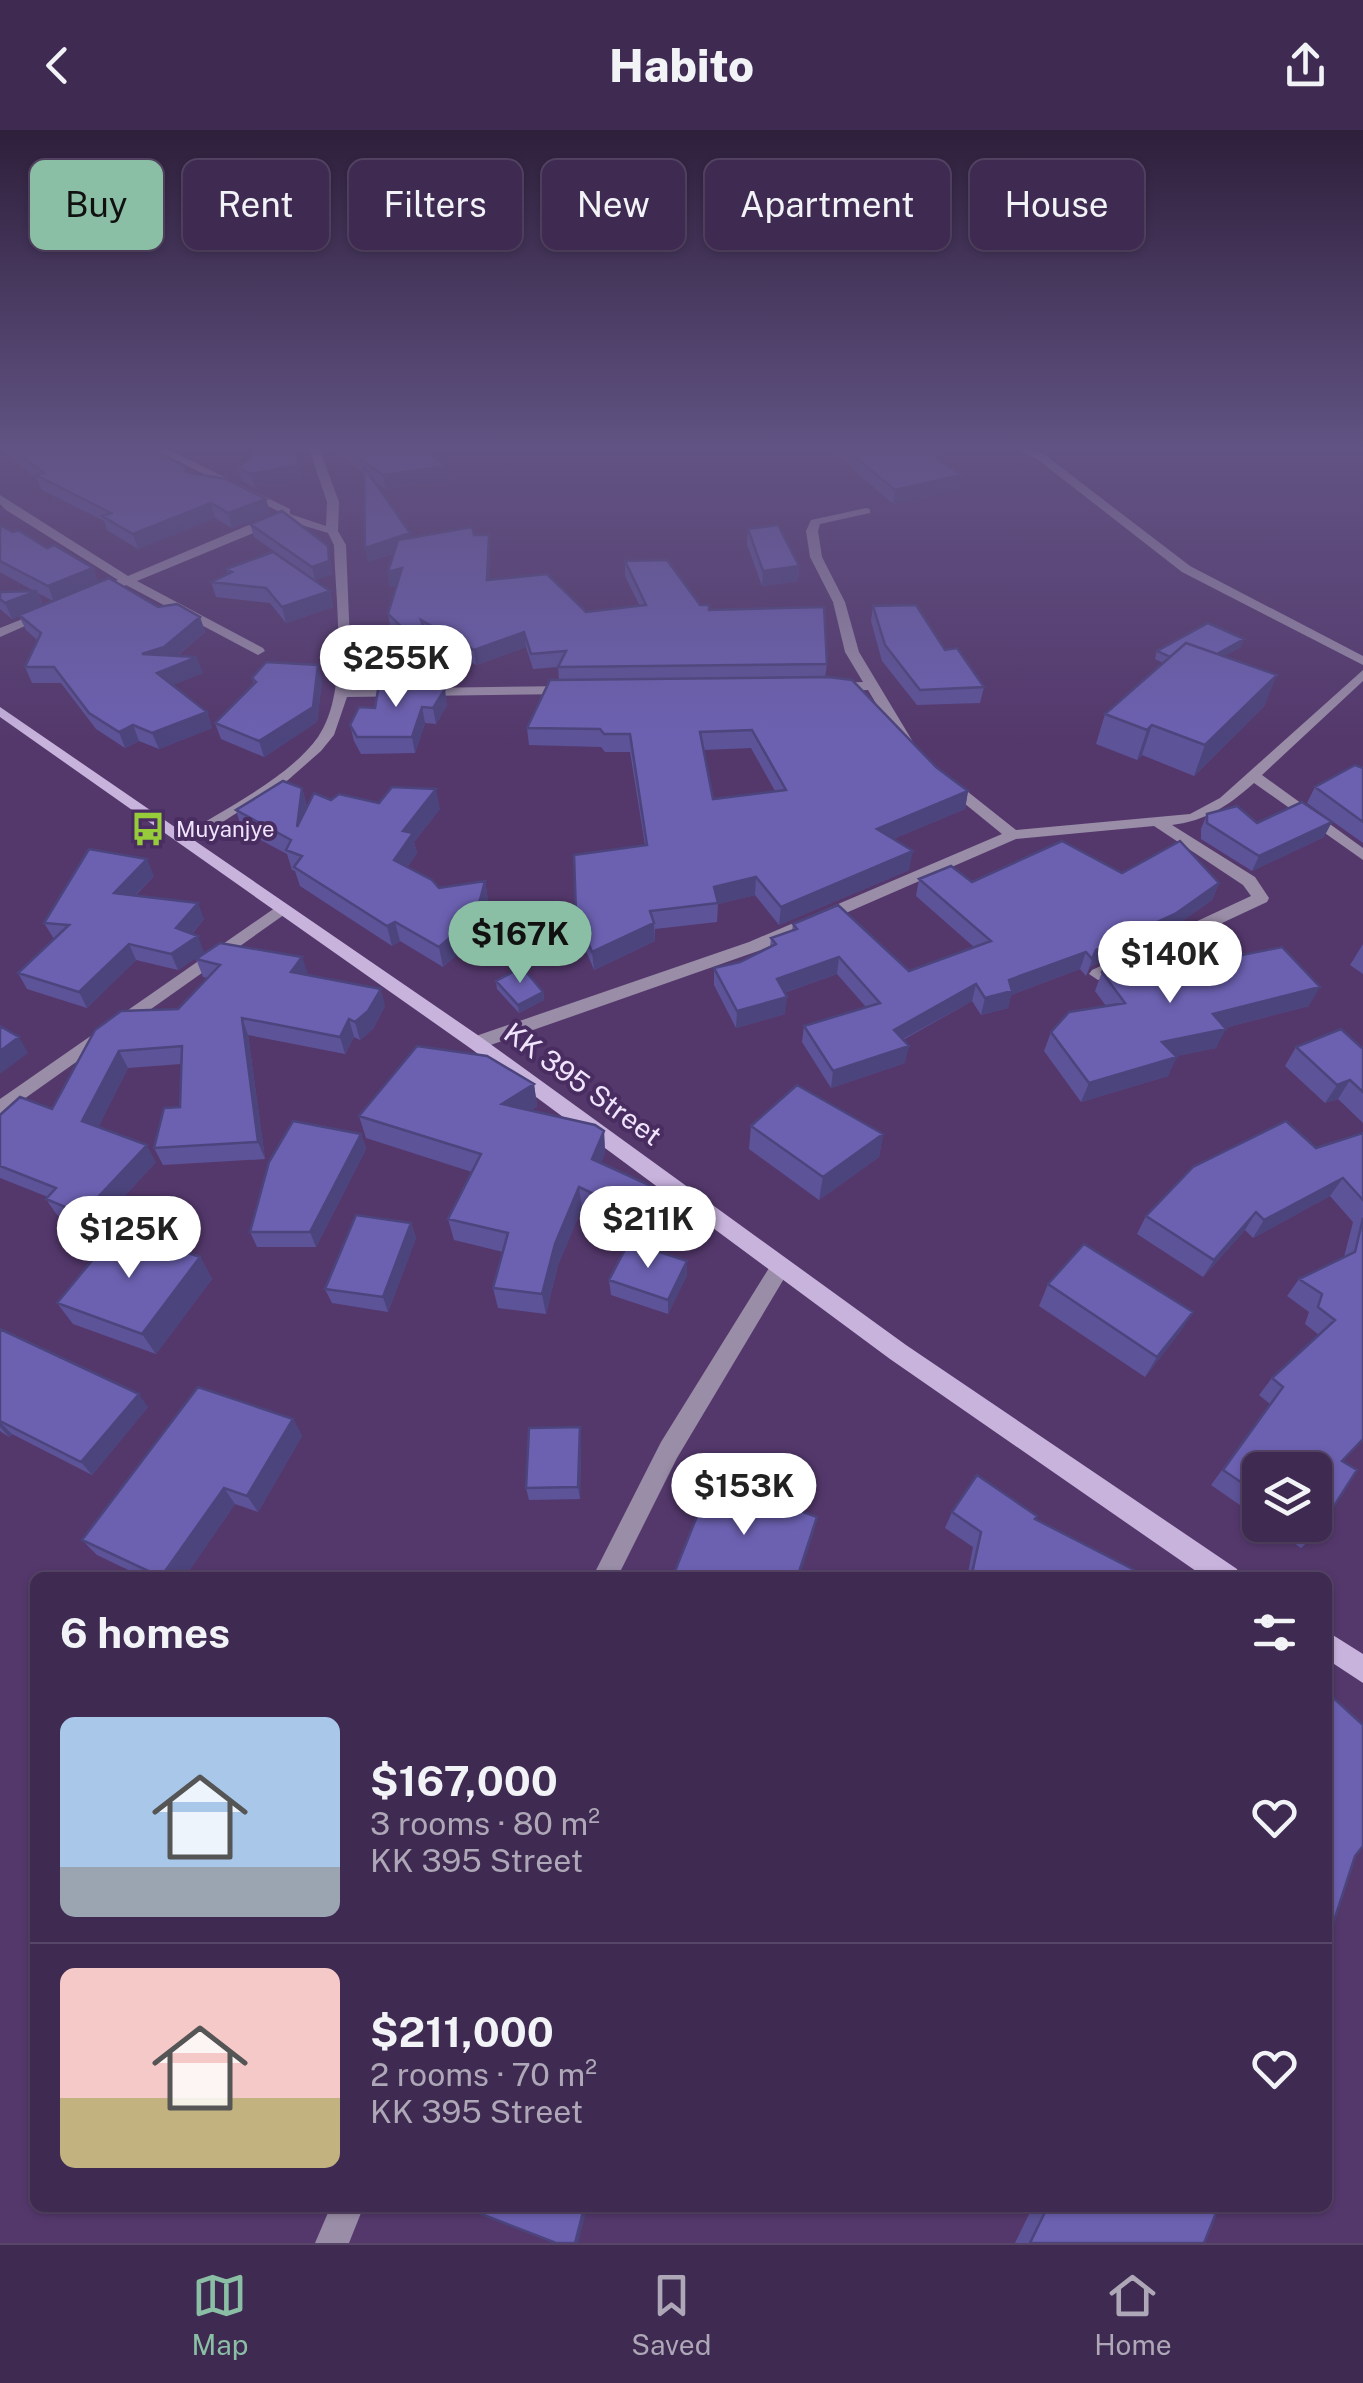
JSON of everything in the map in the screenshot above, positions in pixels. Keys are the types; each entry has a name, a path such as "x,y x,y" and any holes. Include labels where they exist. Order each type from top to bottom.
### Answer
{"street":[{"path":"67,544 127,581 258,651"},
{"path":"72,603 217,544"},
{"path":"185,840 301,761 328,735 341,693 339,544"},
{"path":"814,544 816,557 839,602 852,652 898,732 916,754"},
{"path":"1152,544 1186,570 1363,662"},
{"path":"0,633 54,611"},
{"path":"476,1043 755,946 1013,835 1194,818 1224,801 1254,776 1363,674"},
{"path":"814,687 873,686"},
{"path":"341,693 578,690"},
{"name":"KK 395 Street","path":"0,710 476,1043 898,1352 1219,1572"},
{"path":"930,766 1013,835"},
{"path":"1254,776 1363,855"},
{"path":"1098,974 1262,898 1249,880 1160,824"},
{"path":"0,1109 282,908"},
{"path":"607,1572 669,1450 782,1266"},
{"path":"1332,1649 1363,1670"},
{"path":"332,2243 345,2212"}],"building":[{"path":"0,544 40,544 47,548 54,545 93,568 48,586 0,561"},
{"path":"278,544 325,544 329,561 312,567"},
{"path":"397,544 489,544 487,580 547,574 586,612 646,605 625,561 667,560 700,605 709,605 709,610 824,607 827,664 558,667 566,651 531,654 524,632 474,650 421,620 438,669 381,670 386,650 412,637 388,614 402,568 388,572"},
{"path":"753,544 788,544 799,566 763,571"},
{"path":"273,552 330,591 282,607 266,588 211,582 232,572 226,569"},
{"path":"109,578 158,607 177,604 200,617 164,647 142,654 197,657 157,673 207,712 152,733 133,725 119,732 89,713 54,667 25,667 41,633 19,615"},
{"path":"37,591 5,603 0,599 0,592"},
{"path":"916,605 945,650 957,648 984,687 920,690 885,645 873,606"},
{"path":"1208,623 1244,639 1217,654 1186,643 1170,657 1157,651"},
{"path":"1186,643 1277,675 1205,745 1152,725 1147,730 1105,714"},
{"path":"266,662 318,665 313,707 259,741 215,723 256,682 252,678"},
{"path":"550,680 852,680 936,767 968,791 877,829 913,851 781,907 756,877 714,887 718,903 650,911 654,923 592,952 576,913 574,855 647,845 630,734 604,734 600,729 527,728","holes":["752,730 786,790 713,799 700,732"]},
{"path":"379,684 443,684 445,689 433,708 422,707 412,737 357,737 350,725 359,707 375,708"},
{"path":"1355,765 1363,768 1363,822 1315,787"},
{"path":"283,781 302,788 297,827 314,793 331,800 339,794 379,803 392,787 436,789 403,831 413,833 394,860 432,880 439,888 485,881 476,915 439,947 395,922 387,926 294,867 302,856 286,850 291,840 236,810"},
{"path":"1302,802 1332,822 1259,856 1207,823 1207,814 1237,806 1257,823"},
{"path":"1062,841 1122,873 1180,841 1219,883 1175,914 1096,950 1092,959 1086,952 1009,980 1012,991 985,998 976,984 894,1030 909,1046 833,1071 804,1026 880,1003 839,957 777,979 787,997 737,1011 714,968 740,962 776,944 771,938 797,929 793,924 838,905 909,971 991,941 919,879 951,866 972,882"},
{"path":"89,849 147,859 114,893 198,903 176,928 198,936 171,954 129,944 79,992 18,973 69,925 44,923"},
{"path":"220,943 302,957 291,972 381,989 368,1011 355,1022 349,1019 340,1037 242,1018 258,1142 154,1148 164,1108 180,1107 182,1046 119,1051 82,1121 147,1145 82,1214 46,1199 56,1188 0,1166 0,1115 20,1097 52,1109 95,1030 121,1011 178,1009 220,965 196,959"},
{"path":"1155,943 1178,968 1282,947 1320,987 1213,1014 1226,1029 1162,1042 1177,1057 1089,1083 1051,1032 1069,1012 1125,1003 1102,972 1110,963"},
{"path":"522,967 543,992 518,1005 496,981"},
{"path":"0,1026 19,1037 0,1051"},
{"path":"1341,1029 1363,1049 1363,1092 1350,1080 1337,1085 1296,1047"},
{"path":"417,1046 487,1056 534,1084 502,1104 595,1125 604,1131 592,1159 660,1190 641,1216 579,1187 555,1244 542,1294 493,1288 508,1233 448,1219 481,1154 359,1116"},
{"path":"797,1085 883,1134 823,1177 751,1126"},
{"path":"293,1121 361,1134 310,1232 250,1232 269,1162"},
{"path":"1286,1121 1316,1148 1363,1133 1363,1200 1343,1178 1264,1220 1256,1212 1214,1260 1146,1216 1193,1167"},
{"path":"356,1215 411,1223 383,1297 325,1289"},
{"path":"1363,1218 1363,1439 1342,1461 1357,1470 1332,1509 1332,1452 1242,1452 1242,1483 1223,1470 1283,1387 1272,1378 1335,1320 1318,1307 1322,1294 1299,1279 1355,1252"},
{"path":"118,1229 200,1257 142,1334 57,1303"},
{"path":"629,1242 687,1261 668,1300 609,1280"},
{"path":"1084,1244 1193,1312 1157,1357 1048,1284"},
{"path":"0,1329 139,1394 81,1462 0,1421"},
{"path":"198,1387 293,1419 247,1496 224,1488 165,1572 150,1572 82,1540"},
{"path":"580,1427 578,1487 526,1488 529,1428"},
{"path":"977,1475 1037,1516 1035,1519 1138,1572 972,1572 981,1532 952,1512"},
{"path":"712,1479 817,1517 799,1572 675,1572"},
{"path":"1332,1697 1363,1725 1363,1846 1355,1856 1332,1927"},
{"path":"476,2212 583,2212 575,2243 556,2243"},
{"path":"1045,2212 1216,2212 1204,2243 1030,2243"}],"place":[{"name":"Muyanjye","path":"148,829"}]}
